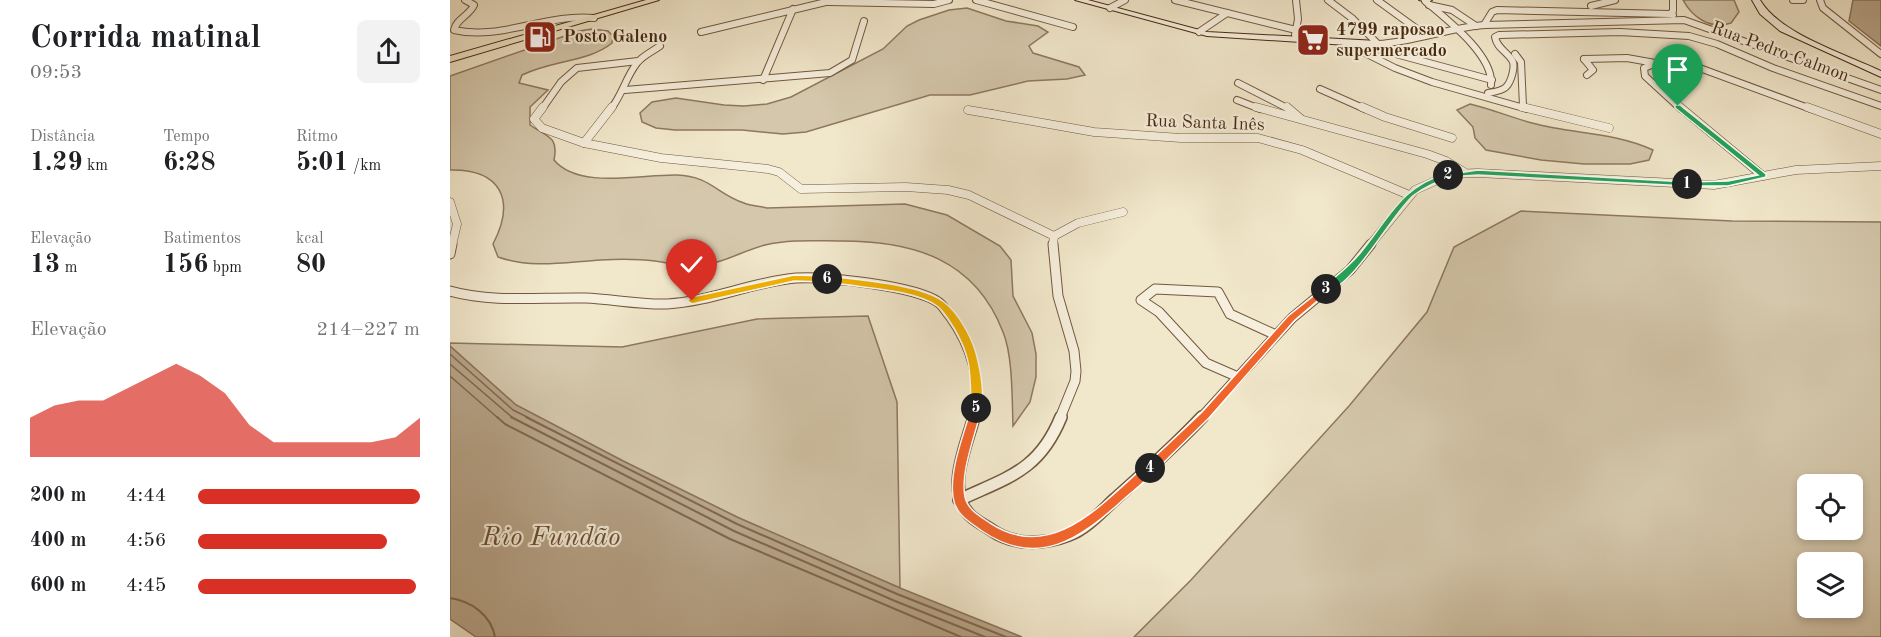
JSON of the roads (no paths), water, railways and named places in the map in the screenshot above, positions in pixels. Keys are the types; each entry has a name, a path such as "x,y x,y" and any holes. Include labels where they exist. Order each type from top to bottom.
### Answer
{"main road":[{"path":"450,59 655,0"}],"street":[{"path":"465,0 474,5 472,10 455,24 454,30 459,32 480,32 565,17 594,18"},
{"path":"701,32 834,0"},
{"path":"827,2 934,4 949,0"},
{"path":"976,0 1073,27"},
{"path":"1079,0 1200,32 1379,46 1492,81"},
{"path":"1110,8 1125,0"},
{"path":"1175,0 1296,30"},
{"path":"1294,40 1298,19 1296,0"},
{"path":"1328,0 1360,25 1379,46"},
{"path":"1366,55 1379,46 1418,30 1377,0"},
{"path":"1591,6 1616,0"},
{"path":"1670,14 1673,11 1672,0"},
{"path":"1756,0 1768,17 1783,29 1881,74"},
{"path":"1793,0 1803,0"},
{"path":"1820,0 1822,8 1881,54"},
{"path":"1426,2 1452,10 1476,26"},
{"path":"1426,2 1459,27 1479,54 1492,75 1487,94"},
{"path":"763,80 793,9"},
{"path":"1484,25 1492,12 1497,10 1670,14 1881,90"},
{"path":"1200,32 1227,13"},
{"path":"1379,46 1459,27 1538,22 1684,20"},
{"path":"625,90 822,75 852,60 864,21"},
{"name":"Rua Pedro Calmon","path":"1487,94 1507,86 1514,66 1512,60 1496,44 1495,38 1499,35 1659,33 1707,40 1773,68 1881,106"},
{"path":"1345,43 1409,74 1487,94 1568,120 1609,128"},
{"path":"584,143 625,90 627,79 638,61 660,46"},
{"path":"1515,54 1521,62 1523,106"},
{"path":"1587,75 1593,70 1584,59 1627,58 1655,63 1686,63 1881,134"},
{"path":"638,61 577,68 561,82 534,119 542,128 584,143 661,158 779,172 795,186 809,190 915,187 954,190 1053,236"},
{"path":"1655,63 1644,68 1645,76 1711,135 1764,176"},
{"path":"1238,83 1249,91 1292,111 1301,119"},
{"path":"1320,89 1385,117 1452,138"},
{"path":"1237,100 1272,113 1427,154 1446,161 1464,172"},
{"name":"Rua Santa Inês","path":"968,110 1094,132 1181,138 1258,138 1302,150 1409,195"},
{"path":"450,291 471,297 587,298 666,304 692,301 794,278 815,278 880,286 924,296 940,303 962,331 970,348 975,370 976,410 958,481 959,500 968,514 996,534 1020,542 1053,541 1070,535 1094,518 1180,440 1292,318 1350,270 1409,195 1432,181 1464,172 1714,185 1796,170 1881,166"},
{"path":"450,202 457,224 450,254"},
{"path":"1053,236 1086,219 1123,212"},
{"path":"959,500 1023,469 1041,455 1049,442 1075,381 1076,372 1072,348 1058,299 1053,236"},
{"path":"1238,376 1206,363 1159,312 1142,300 1155,289 1218,292 1230,314 1276,335"}],"water":[{"path":"1853,0 1881,0 1881,46 1849,21"},
{"name":"Rio Fundão","path":"450,346 516,405 623,461 739,518 900,588 1022,637 476,637 450,619"}],"place":[{"name":"Posto Galeno","path":"540,37"},
{"name":"4799 raposao supermercado","path":"1313,40"}]}
